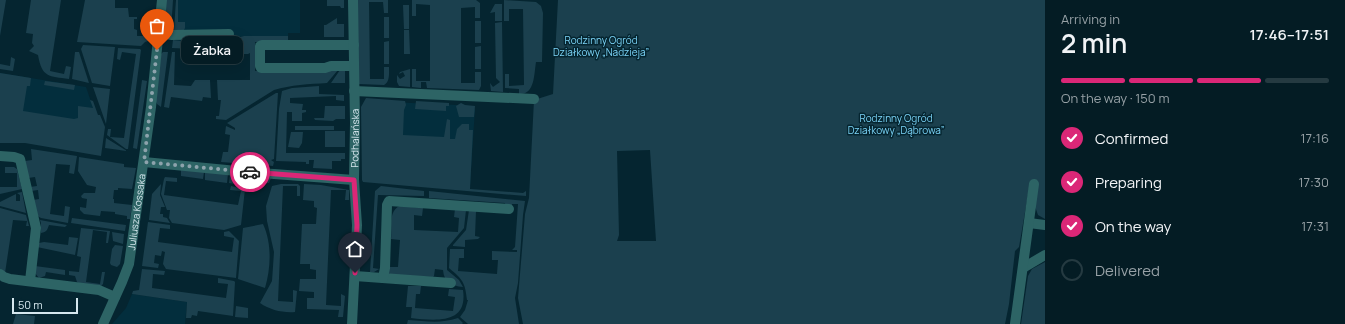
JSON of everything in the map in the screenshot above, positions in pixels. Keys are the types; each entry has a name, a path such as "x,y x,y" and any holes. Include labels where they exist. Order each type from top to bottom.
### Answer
{"street":[{"name":"Juliusza Kossaka","path":"103,324 129,264 144,162 160,33 162,0"},
{"name":"Podhalańska","path":"352,324 357,225 354,180 353,0"},
{"path":"160,33 172,35 229,34"},
{"path":"354,45 260,46 261,68 325,68 331,66 354,66"},
{"path":"354,91 534,99"},
{"path":"0,156 20,159 23,169 36,228 30,281"},
{"path":"144,162 354,180"},
{"path":"1015,324 1034,184"},
{"path":"383,278 385,268 387,205 389,201 509,208"},
{"path":"1029,223 1045,225"},
{"path":"1023,268 1045,255"},
{"path":"0,274 10,279 99,290 115,297"},
{"path":"355,276 451,283"}],"shaded area":[{"path":"176,0 300,0 300,33 288,33 288,36 244,36 233,39 173,40"},
{"path":"0,73 86,87 98,122 17,142"},
{"path":"367,101 457,105 460,109 475,109 470,186 368,177"},
{"path":"132,294 187,302 185,324 112,324 126,308"}],"green space":[{"path":"0,0 6,0 0,36"},
{"path":"31,0 61,0 50,71 64,74 66,66 71,67 69,79 51,76 44,72 38,55 29,51 34,46 32,43 33,34 26,33"},
{"path":"85,0 115,0 115,8 128,8 129,17 137,17 137,19 134,19 134,29 137,30 137,36 151,36 151,40 145,42 141,46 77,42"},
{"path":"166,0 173,0 171,31 167,28 165,23"},
{"path":"176,0 178,0 178,22 185,22 183,32 174,31"},
{"path":"327,0 344,0 344,8 341,8 340,6 327,6"},
{"path":"356,0 388,0 388,13 384,13 383,2 369,2 370,79 384,79 384,67 389,67 388,80 384,85 359,84"},
{"path":"412,0 476,0 480,3 480,18 475,18 475,7 461,8 461,83 475,83 475,72 481,72 481,86 479,90 427,88 426,82 421,82 421,88 412,87 412,69 416,69 416,81 430,81 430,5 416,4 416,16 412,16"},
{"path":"504,0 536,2 541,6 543,13 542,62 536,62 531,87 528,91 519,94 519,89 505,88 505,74 509,74 509,86 524,85 523,9 509,9 509,21 504,21"},
{"path":"558,0 1045,0 1045,219 1038,215 1029,189 1019,247 1015,251 1009,304 1005,324 523,324 518,298 525,214 529,198 534,100 553,94","holes":["650,150 656,241 617,241 619,235 617,151"]},
{"path":"495,4 502,4 502,21 495,21 495,12 490,13"},
{"path":"403,5 409,5 409,29 404,29"},
{"path":"384,17 389,17 389,38 384,38"},
{"path":"337,18 337,24 344,24 344,37 324,37 324,25"},
{"path":"475,21 481,21 481,43 475,43"},
{"path":"502,22 503,92 491,91 490,83 493,87 500,82 496,78 495,23"},
{"path":"404,30 409,30 410,54 404,54"},
{"path":"244,36 288,36 288,42 255,42 255,71 338,70 327,83 280,88 274,90 226,120 216,119 216,116 219,116 221,100 218,100 217,80 250,80 250,53 195,54 194,49 172,48 173,40 233,39"},
{"path":"389,41 389,64 384,64 384,42"},
{"path":"83,45 115,47 110,86 92,83 81,49"},
{"path":"481,46 481,69 475,69 475,47"},
{"path":"118,48 141,50 128,149 126,149 107,135 108,129 111,129 110,137 124,138 136,54 122,52 120,60 117,59"},
{"path":"75,52 79,52 89,83 72,79"},
{"path":"163,52 168,52 161,107 155,100 161,54"},
{"path":"172,52 175,52 174,85 191,86 195,80 210,80 211,98 203,97 202,101 171,97 169,108 164,107"},
{"path":"11,57 15,59 13,71 0,69 0,64 10,66"},
{"path":"410,69 410,87 399,86 397,82 397,75 400,79 405,76 403,72 399,74 400,72"},
{"path":"340,70 345,70 345,83 331,83"},
{"path":"0,73 31,78 30,86 27,86 23,111 74,119 78,118 78,106 93,108 90,100 93,101 98,115 100,115 105,127 101,156 25,143 0,143"},
{"path":"142,80 147,81 137,149 133,148"},
{"path":"45,81 75,85 74,90 44,85"},
{"path":"319,86 319,94 344,95 344,101 336,100 336,96 290,98 290,103 303,104 302,110 306,110 306,112 302,113 302,121 292,121 292,112 287,112 286,153 345,153 345,159 341,159 341,161 332,161 332,169 313,168 314,160 309,160 309,164 306,164 306,162 276,161 279,109 282,91 292,88"},
{"path":"93,87 110,89 106,124"},
{"path":"278,93 274,159 271,160 274,162 273,166 221,162 223,152 228,152 230,135 225,134 226,126 235,130 235,128 227,123"},
{"path":"366,98 405,101 406,105 404,110 403,135 444,137 447,119 450,120 450,139 455,139 457,129 462,124 469,124 469,130 473,130 470,189 523,193 526,191 526,196 363,182 361,107"},
{"path":"416,101 449,103 449,106 446,106 446,111 415,109"},
{"path":"461,103 475,106 474,117 459,117 456,106"},
{"path":"325,106 345,106 345,119 336,119 333,121 315,120 314,118 324,118"},
{"path":"295,126 334,126 334,130 295,130"},
{"path":"325,131 345,131 345,147 325,147"},
{"path":"291,132 303,132 302,143 299,148 288,147"},
{"path":"106,138 127,151 105,148"},
{"path":"31,149 77,156 74,174 69,173 70,165 56,164 50,214 64,216 65,206 70,207 68,223 41,218 36,215 33,200 39,199 38,190 31,191 30,187 37,186 35,177 28,178 25,161 32,160"},
{"path":"79,157 124,164 124,167 136,168 132,189 118,188 118,190 114,190 114,203 132,205 130,219 127,219 127,216 115,214 115,212 101,211 100,216 84,214 80,210 80,207 86,208 87,199 82,198 81,196 84,193 95,193 96,187 87,185 78,171"},
{"path":"5,167 14,167 17,169 22,189 0,194 0,187 17,187 17,173 5,173"},
{"path":"181,170 204,172 203,179 181,176"},
{"path":"205,172 228,174 227,183 205,180"},
{"path":"230,174 246,175 245,184 241,185 229,183"},
{"path":"249,175 272,176 269,183 249,183"},
{"path":"165,177 177,178 177,182 166,181 164,195 238,205 241,191 230,190 231,186 245,189 241,225 224,230 172,223 169,218 170,210 167,210 161,194"},
{"path":"161,184 160,195 165,207 161,207 160,214 163,214 163,217 167,218 170,223 149,220 152,194"},
{"path":"281,184 298,184 300,186 300,196 297,196 297,186 283,186 278,301 293,302 293,290 297,291 295,312 286,312 268,308 260,303 272,281 274,252 267,221 266,206 272,186"},
{"path":"304,184 321,185 349,190 349,200 345,200 346,190 331,190 326,305 341,306 341,294 345,296 343,317 338,317 339,310 307,309 307,298 314,298 314,292 299,291 300,279 316,279 316,270 310,269 310,264 300,264 302,224 316,224 317,208 314,207 314,201 303,200"},
{"path":"381,186 424,191 424,196 378,195 373,268 379,269 374,272 370,272 375,191"},
{"path":"429,191 525,201 518,283 515,298 519,324 468,324 460,317 465,310 468,300 464,285 449,268 450,249 464,249 464,258 459,258 458,271 497,274 498,260 492,260 492,251 517,252 517,250 512,250 515,247 518,204 512,204 512,208 506,207 505,203 429,198"},
{"path":"22,192 26,213 0,206 0,202 16,194 16,201 20,201 20,195 17,193"},
{"path":"400,206 423,208 422,216 414,215 414,230 458,232 459,218 454,217 455,209 466,210 464,228 447,248 447,270 459,280 463,287 455,286 449,283 445,278 443,270 435,269 433,277 390,275 387,267 398,267 400,240 391,239 391,225 394,211"},
{"path":"0,208 26,215 29,226 26,226 27,221 13,220 5,273 0,269"},
{"path":"469,210 476,211 475,236 480,237 478,239 465,240 465,247 453,246 466,230"},
{"path":"72,218 126,225 125,231 71,223"},
{"path":"40,220 67,225 65,227 49,225 44,232 41,233"},
{"path":"148,222 170,225 170,229 160,228 158,242 232,252 234,238 224,236 224,232 229,231 239,241 236,278 166,269 163,264 165,252 162,251 161,256 155,255 154,263 159,264 158,268 142,266"},
{"path":"263,224 268,239 270,256 265,288 238,279 243,228"},
{"path":"81,228 110,231 108,243 106,243 107,232 93,230 86,282 100,284 102,272 105,272 103,284 101,286 80,284 77,282 75,276 69,275 69,271 79,272 81,257 77,256"},
{"path":"112,232 124,234 123,244 113,241"},
{"path":"69,237 78,238 75,255 37,247 39,243 44,242 68,245"},
{"path":"115,245 123,246 120,264 117,267 111,265 110,263 112,249"},
{"path":"1045,262 1045,324 1021,324 1028,276 1032,269"},
{"path":"35,266 65,270 65,275 46,272 45,276 39,278 35,273"},
{"path":"142,269 165,271 164,275 153,274 152,288 226,298 228,284 218,283 218,278 234,281 233,316 198,311 197,316 192,315 191,318 186,318 187,302 132,294 133,291 139,290"},
{"path":"408,286 421,286 420,294 416,294 415,308 453,311 455,297 448,296 449,289 463,290 461,309 456,315 449,318 431,320 411,318 412,307 406,307"},
{"path":"236,306 248,308 248,318 235,317"},
{"path":"16,314 35,316 34,324 13,324"},
{"path":"458,318 463,323 462,324 407,324 408,320 439,322"}],"way so far":[{"path":"157,50 144,162 250,172"}],"place":[{"name":"Żabka","path":"157,50"}],"route":[{"path":"250,172 354,180 357,203 355,273"}],"park label":[{"name":"Rodzinny Ogród Działkowy „Nadzieja”","path":"601,46"},
{"name":"Rodzinny Ogród Działkowy „Dąbrowa”","path":"896,124"}]}
